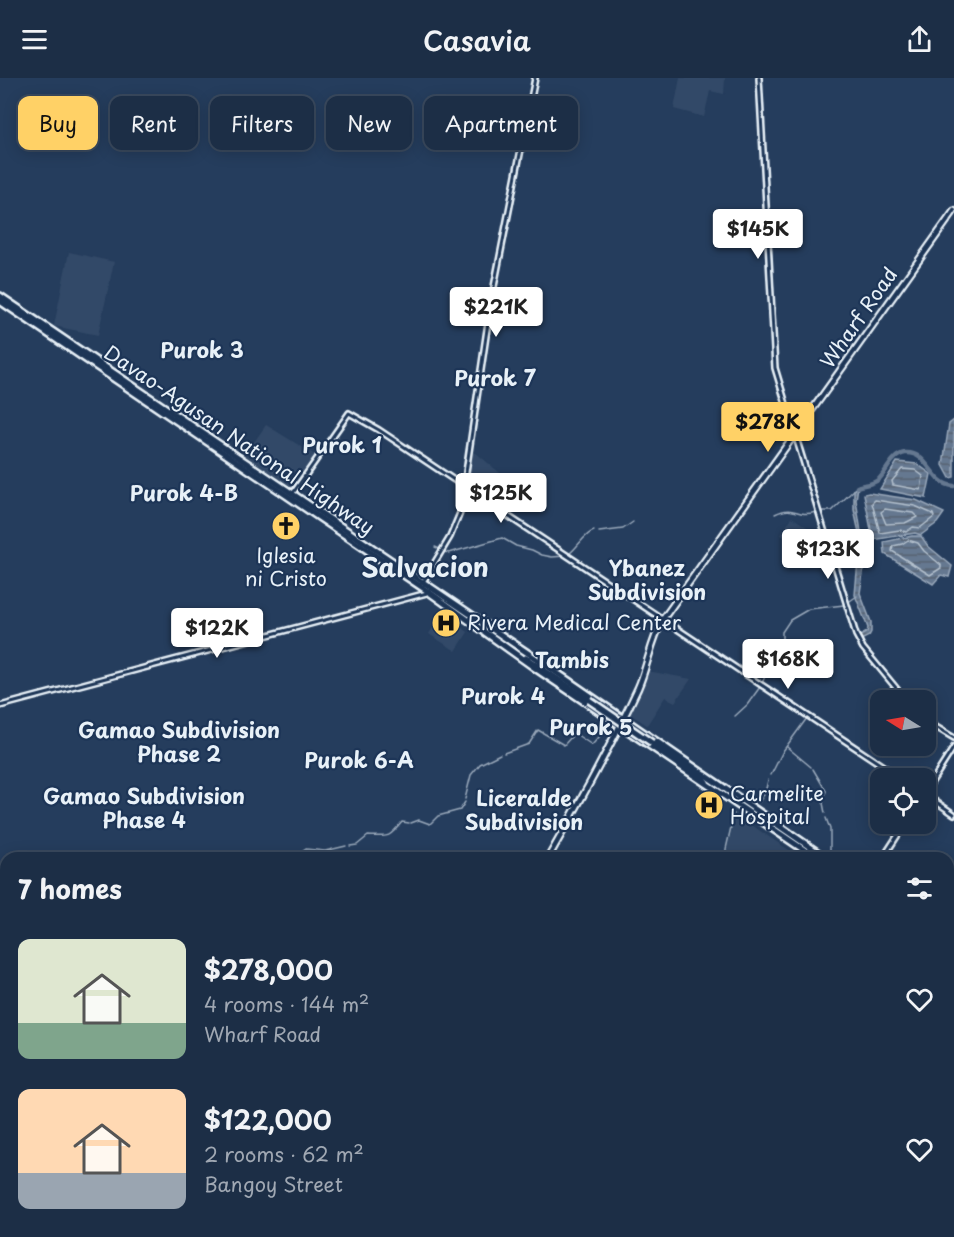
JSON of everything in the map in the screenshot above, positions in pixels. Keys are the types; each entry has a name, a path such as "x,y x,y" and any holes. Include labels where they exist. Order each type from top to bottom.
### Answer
{"highway":[{"name":"Davao-Agusan National Highway","path":"0,298 477,623 520,648 817,852"},
{"name":"Davao-Agusan National Highway","path":"477,623 516,654 619,726 807,852"},
{"name":"Davao-Agusan National Highway","path":"520,648 531,660"},
{"name":"Davao-Agusan National Highway","path":"516,654 531,660 701,776 715,781"},
{"name":"Davao-Agusan National Highway","path":"701,776 711,788"}],"main road":[{"name":"Wharf Road","path":"551,852 623,718 641,679 663,619 954,211"}],"street":[{"path":"421,584 441,555 456,526 465,487 491,302 535,78"},
{"path":"759,78 774,359 856,635 863,648 898,690"},
{"path":"291,496 349,413 379,430 886,768"},
{"path":"0,706 430,591"},
{"path":"936,727 954,738"},
{"path":"936,777 954,747"},
{"path":"936,800 954,814"},
{"path":"887,852 899,834"}],"shaded area":[{"path":"680,78 725,78 724,94 710,91 704,117 674,109"},
{"path":"69,252 114,262 98,335 54,326"},
{"path":"266,425 315,455 315,459 294,489 245,455"},
{"path":"471,452 476,453 506,478 493,502 466,485"},
{"path":"792,517 814,532 803,549 781,535"},
{"name":"Rivera Medical Center","path":"442,613 468,632 456,651 429,634"},
{"path":"647,671 691,679 675,702 665,697 647,725 630,714"},
{"name":"Carmelite Hospital","path":"711,796 722,804 711,817 697,807"},
{"path":"736,813 792,852 727,852"}],"water":[{"path":"954,420 954,477 950,478 943,465 949,424"},
{"path":"897,462 917,464 931,474 926,498 880,489"},
{"path":"858,486 856,500 863,545 860,593 871,622 869,636 861,640 860,636 867,632 868,628 855,595 860,537 854,510 854,489"},
{"path":"864,494 916,500 944,513 937,523 921,535 915,533 873,540"},
{"path":"921,536 928,546 952,566 949,577 941,575 933,584 885,554 884,542"}],"waterway":[{"path":"857,487 877,481 893,460 905,453 920,457 940,480 954,486"},
{"path":"820,511 832,511 857,487"},
{"path":"775,514 787,510 804,513 816,512"},
{"path":"599,532 623,529 633,522"},
{"path":"570,553 588,534 594,531"},
{"path":"444,552 449,553 502,538 516,546 542,555 565,556"},
{"path":"435,547 442,550"},
{"path":"847,603 857,596"},
{"path":"763,681 782,647 782,632 790,620 809,609 844,605"},
{"path":"735,716 747,705 760,687"},
{"path":"771,775 783,751 807,718"},
{"path":"504,753 529,744 538,730 564,745 572,736"},
{"path":"577,735 592,745 600,736"},
{"path":"787,747 811,767"},
{"path":"465,799 471,775 480,764 500,754"},
{"path":"813,769 826,791 823,803 825,813"},
{"path":"759,802 765,793 768,780"},
{"path":"411,823 419,820 430,824 438,816 460,810 465,802"},
{"path":"726,852 734,814"},
{"path":"826,818 830,829 830,852"},
{"path":"350,846 357,845 368,836 388,835 402,822 409,823"},
{"path":"302,852 306,849 325,851 346,846"}],"place":[{"name":"Iglesia ni Cristo","path":"286,526"},
{"name":"Rivera Medical Center","path":"446,623"},
{"name":"Carmelite Hospital","path":"709,805"}],"district":[{"name":"Purok 3","path":"202,351"},
{"name":"Purok 7","path":"495,379"},
{"name":"Purok 1","path":"342,446"},
{"name":"Purok 4-B","path":"184,494"},
{"name":"Salvacion","path":"425,568"},
{"name":"Ybanez Subdivision","path":"647,581"},
{"name":"Tambis","path":"572,661"},
{"name":"Purok 4","path":"503,697"},
{"name":"Purok 5","path":"591,728"},
{"name":"Gamao Subdivision Phase 2","path":"179,743"},
{"name":"Purok 6-A","path":"359,761"},
{"name":"Gamao Subdivision Phase 4","path":"144,809"},
{"name":"Liceralde Subdivision","path":"524,811"}]}
